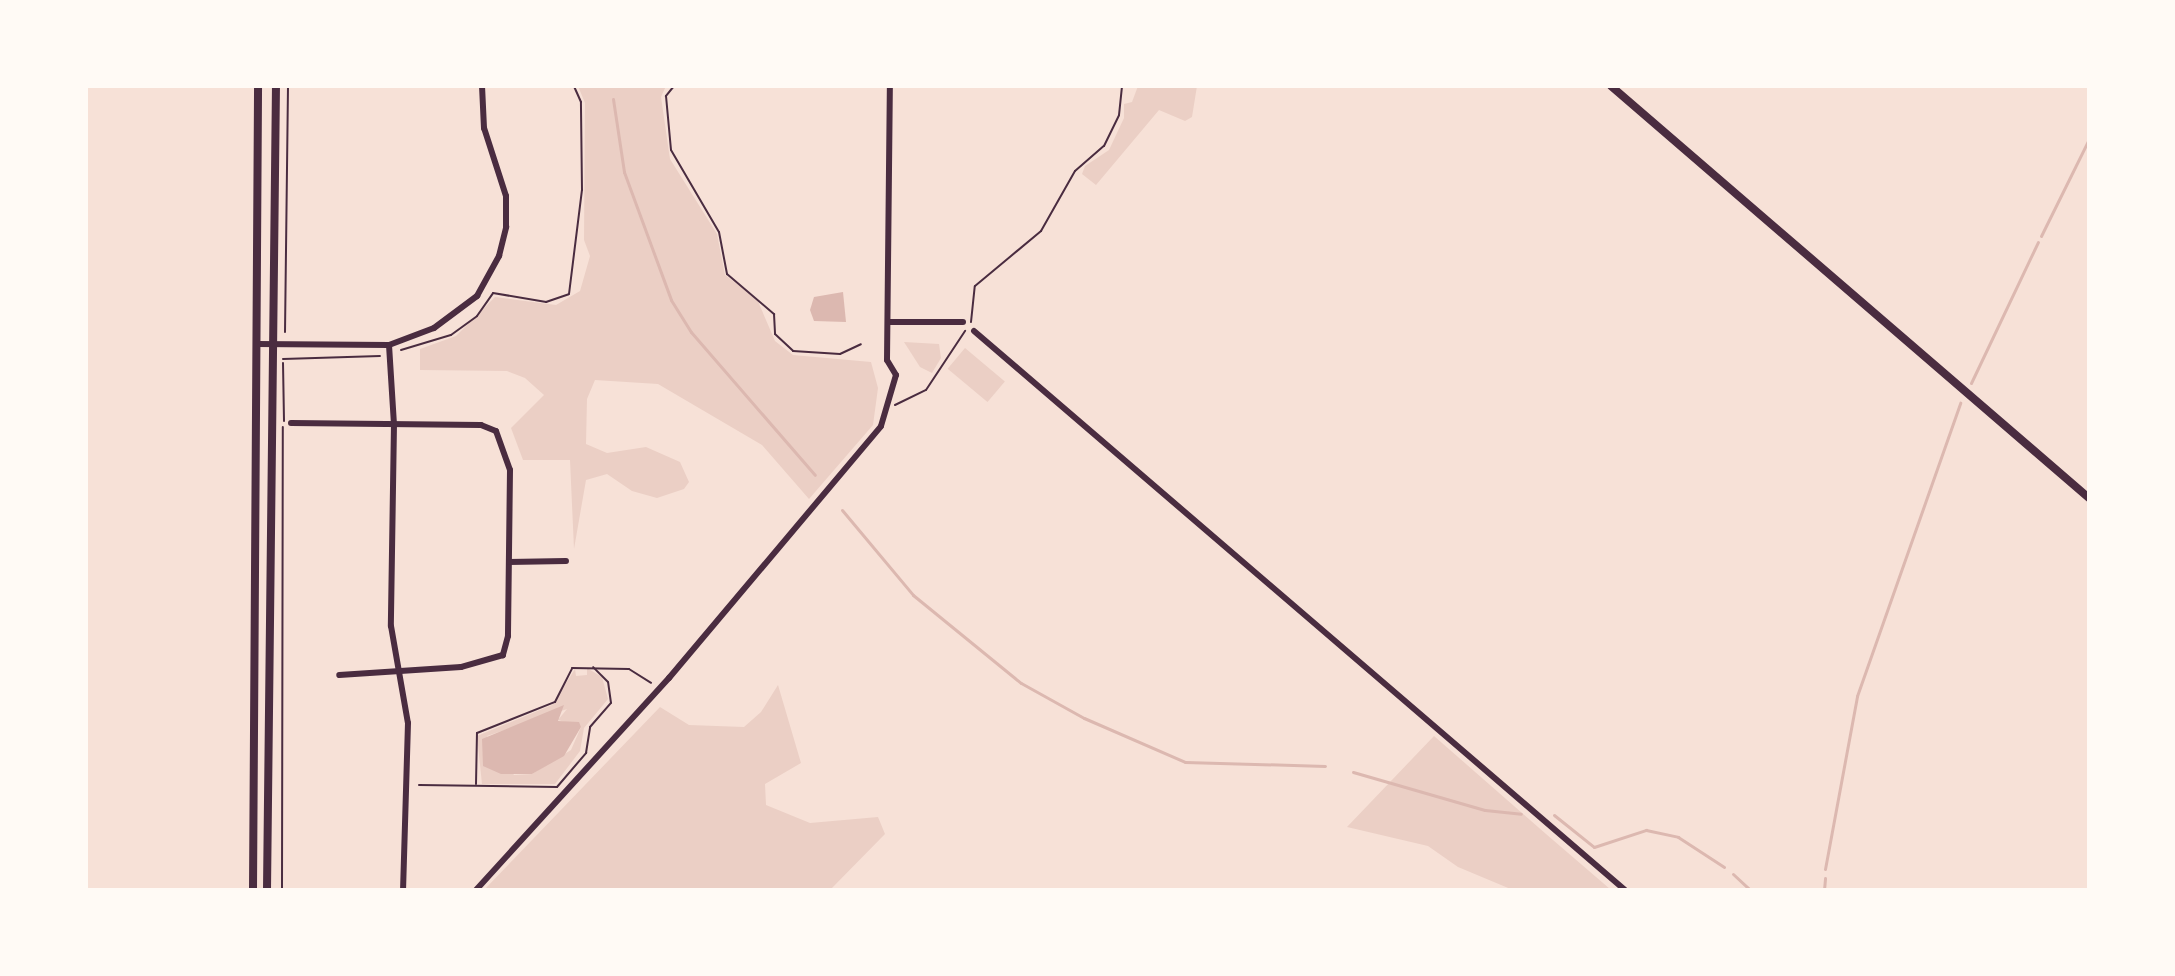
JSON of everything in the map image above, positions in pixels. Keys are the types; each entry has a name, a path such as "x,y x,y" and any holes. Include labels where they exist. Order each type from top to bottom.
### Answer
{"main road":[{"path":"253,890 258,86"},
{"path":"267,890 276,86"},
{"path":"1611,86 2089,498"}],"street":[{"path":"257,344 389,345 434,328 483,287 506,227 506,196 484,128 482,86"},
{"path":"476,890 659,688 868,445 887,408 896,375 887,360 890,86"},
{"path":"888,322 963,322"},
{"path":"974,331 1625,890"},
{"path":"389,345 394,424 391,626 408,723 403,890"},
{"path":"291,423 453,423 496,431 510,470 508,642 503,655 470,666 339,675"},
{"path":"509,562 566,561"}],"path":[{"path":"285,332 288,86"},
{"path":"493,293 546,302 563,299 574,286 582,190 581,102 574,86"},
{"path":"674,86 666,96 671,150 719,232 727,274 774,314 775,334 793,351 840,354 861,344"},
{"path":"887,408 926,390 974,316 974,288 1041,231 1075,171 1104,146 1118,117 1122,86"},
{"path":"280,355 286,476 282,890"},
{"path":"419,785 557,787 586,753 590,727 611,703 608,682 593,667"},
{"path":"476,786 477,733 555,702 572,668 629,669 659,688"}],"shaded area":[{"path":"578,86 666,86 661,97 670,159 717,234 725,275 757,299 775,341 793,355 871,362 878,388 873,425 809,499 762,445 658,384 595,380 587,399 586,444 607,453 646,447 680,462 689,482 684,489 657,498 632,491 607,474 586,480 574,549 570,460 523,460 511,428 544,395 525,378 507,371 420,370 420,349 456,336 495,297 556,305 580,291 590,256 584,240 585,103"},
{"path":"1138,86 1197,86 1192,117 1185,121 1159,110 1096,185 1082,174 1085,166 1109,150 1124,118 1124,104 1132,102"},
{"path":"843,292 846,322 814,321 810,310 814,297"},
{"path":"904,342 939,344 941,358 932,373 920,367"},
{"path":"965,348 1005,381 987,402 948,369"},
{"path":"587,668 602,677 608,699 584,728 580,751 555,784 482,784 477,736 552,705 575,669 576,676 587,675","holes":["567,709 558,720 581,727 571,750 532,774 514,775 487,736"]},
{"path":"778,685 801,763 765,784 766,805 810,823 878,817 885,834 830,890 484,890 660,707 689,725 744,727 761,712"},
{"path":"564,705 558,721 579,722 581,727 564,756 532,774 501,774 483,766 482,739"},
{"path":"1434,736 1610,889 1513,890 1458,867 1428,846 1347,827"}],"waterway":[{"path":"613,99 624,172 671,300 691,332 815,475"},
{"path":"2041,236 2089,139"},
{"path":"1971,383 2038,242"},
{"path":"1825,869 1857,696 1960,403"},
{"path":"842,510 913,595 1021,683 1084,718 1185,762 1325,766"},
{"path":"1353,772 1485,810 1521,814"},
{"path":"1554,815 1594,847 1646,830 1678,837 1724,867"},
{"path":"1733,874 1750,890"},
{"path":"1824,890 1825,878"}]}
